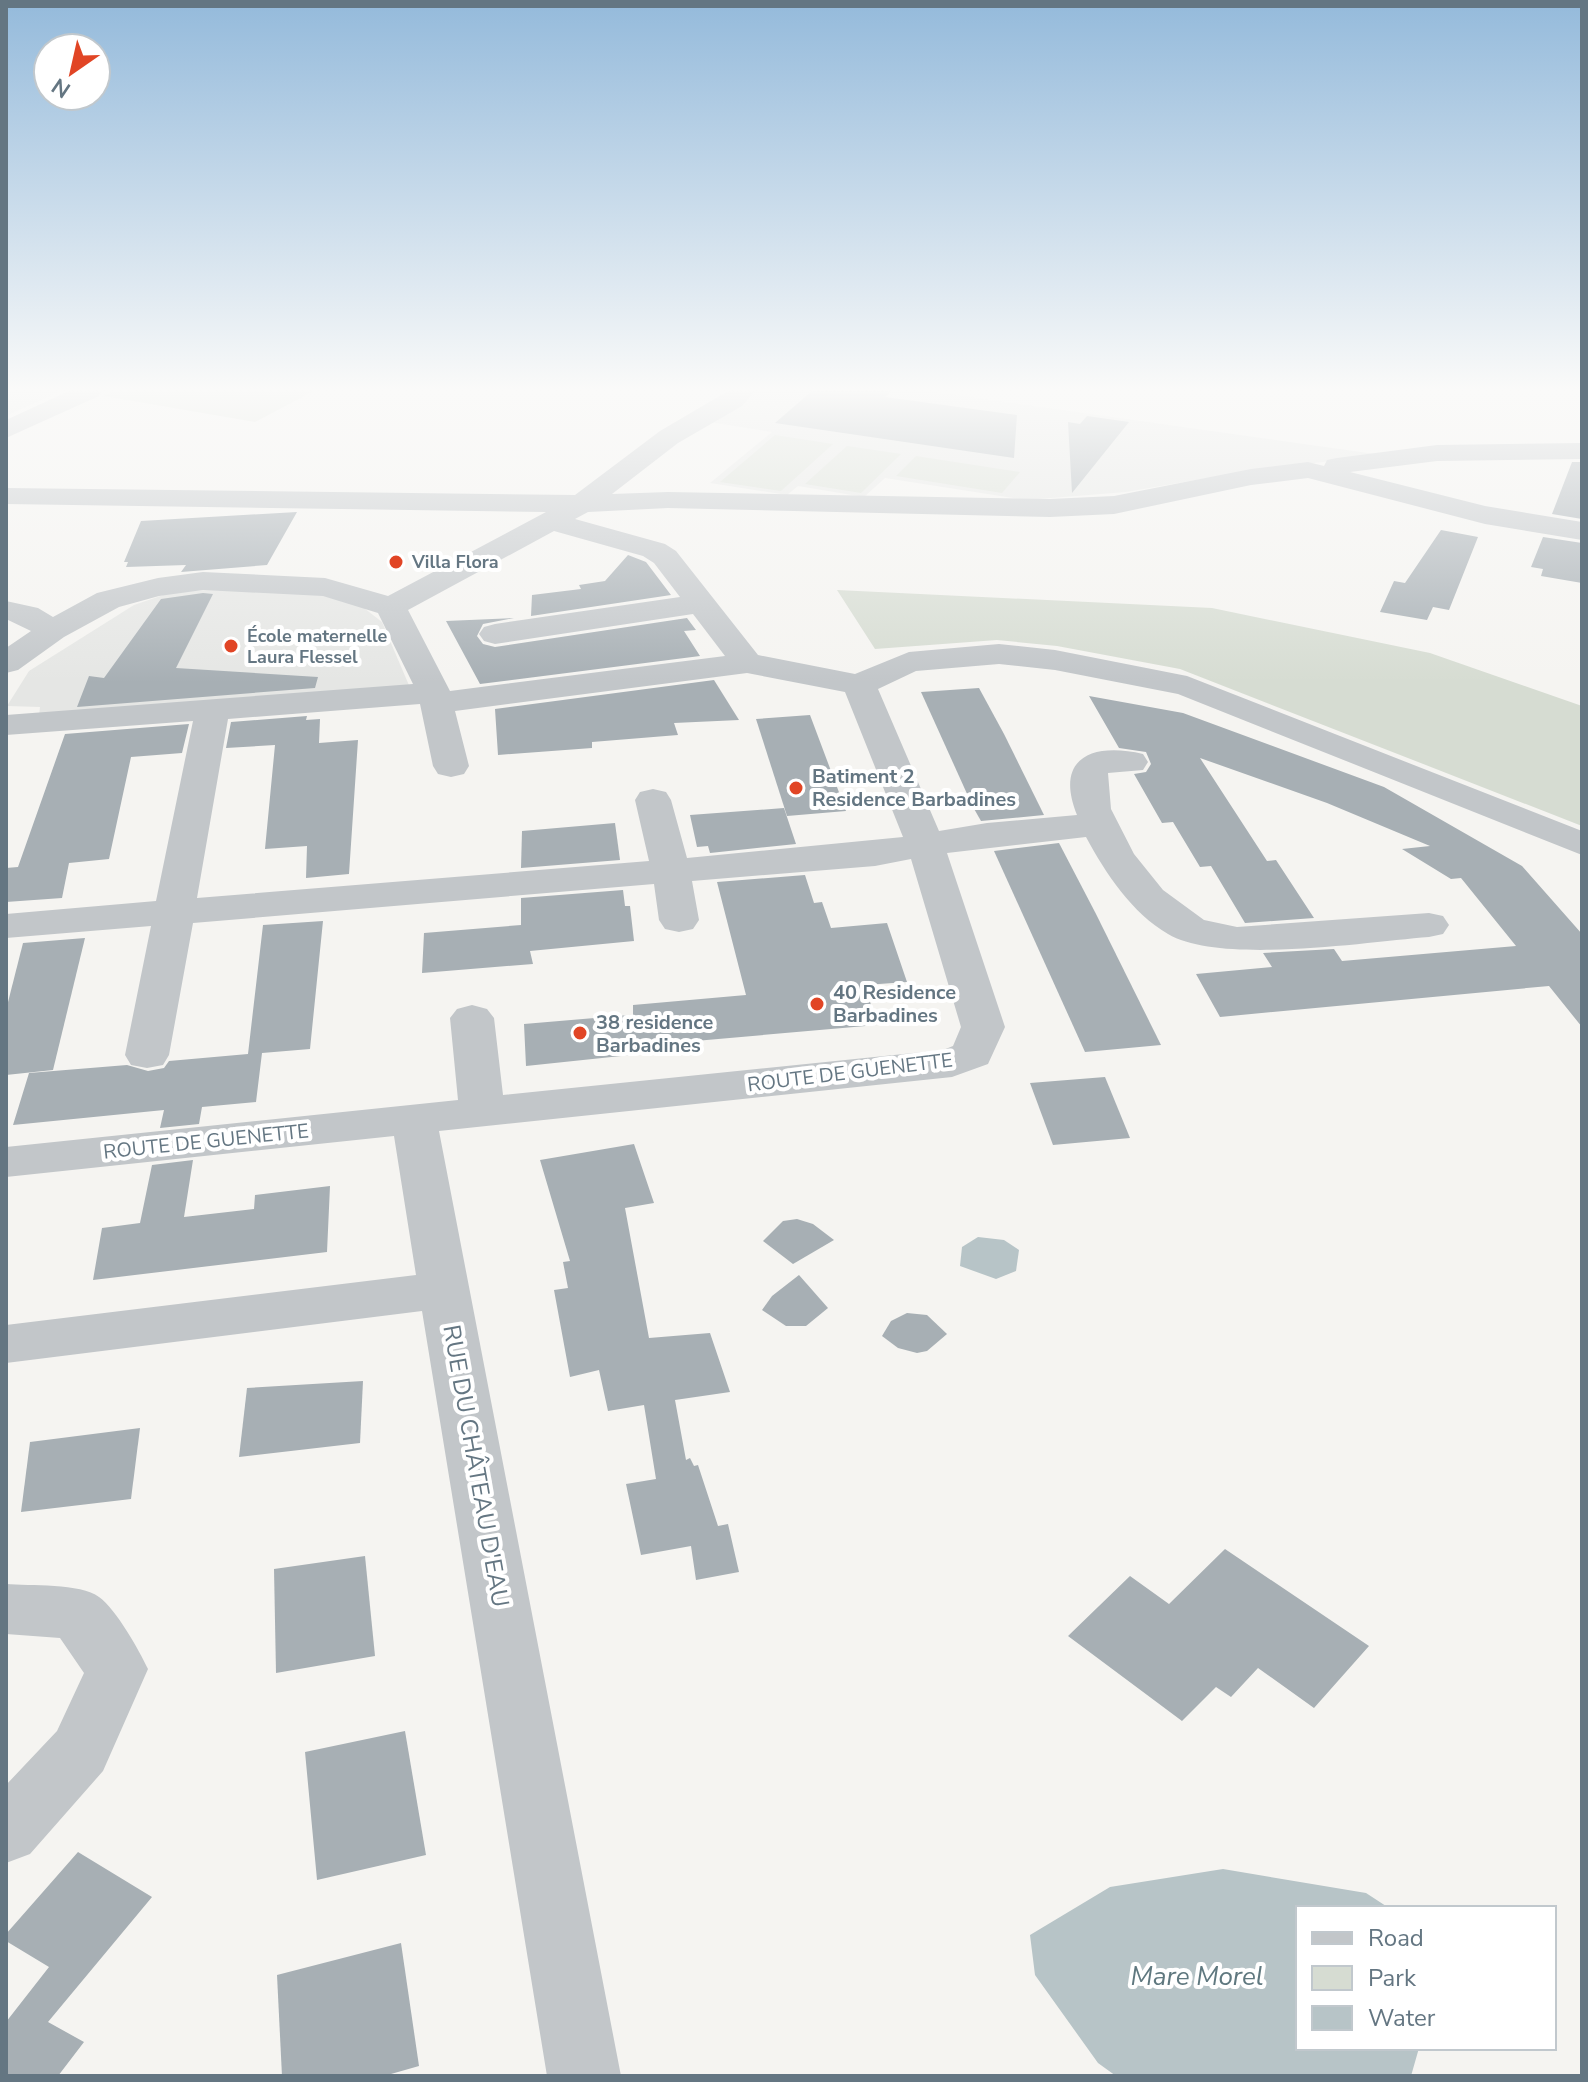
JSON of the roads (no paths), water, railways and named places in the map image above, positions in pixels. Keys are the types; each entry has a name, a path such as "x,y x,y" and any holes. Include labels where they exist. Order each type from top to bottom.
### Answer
{"street":[{"path":"6,663 53,630 108,600 158,587 203,581 325,587 391,607 582,504 603,488"},
{"path":"6,496 582,504 668,500 1050,508 1114,505 1196,488"},
{"path":"1379,488 1485,515 1582,531"},
{"path":"550,521 654,550 665,557 747,663"},
{"path":"495,634 699,604"},
{"path":"391,607 436,698 451,766"},
{"path":"6,610 27,615 53,630"},
{"path":"6,725 213,709 436,698 747,663 859,685 909,662 999,654 1055,660 1187,686 1582,844"},
{"name":"ROUTE DE GUENETTE","path":"6,1162 952,1063 972,1054 983,1027 926,846 859,685"},
{"path":"147,1055 213,709"},
{"path":"1130,762 1104,761 1090,767 1085,782 1096,825 1149,900 1183,926 1209,937 1237,939 1429,925"},
{"path":"653,800 671,870 679,920"},
{"path":"6,926 671,870 926,846 987,834 1096,825"},
{"path":"472,1018 482,1111"},
{"name":"RUE DU CHÂTEAU D'EAU","path":"414,1119 584,2076"},
{"path":"6,1344 444,1290"},
{"path":"6,1609 77,1614 117,1669 80,1751 6,1832"}],"water":[{"path":"978,1237 1004,1240 1019,1250 1016,1271 996,1279 960,1266 962,1247"},
{"name":"Mare Morel","path":"1223,1869 1366,1893 1386,1906 1296,1906 1296,2050 1418,2050 1411,2076 1116,2076 1098,2063 1035,1975 1030,1935 1110,1887"}],"place":[{"name":"Villa Flora","path":"396,562"},
{"name":"École maternelle Laura Flessel","path":"231,646"},
{"name":"Batiment 2 Residence Barbadines","path":"796,788"},
{"name":"40 Residence Barbadines","path":"817,1004"},
{"name":"38 residence Barbadines","path":"580,1033"}]}
